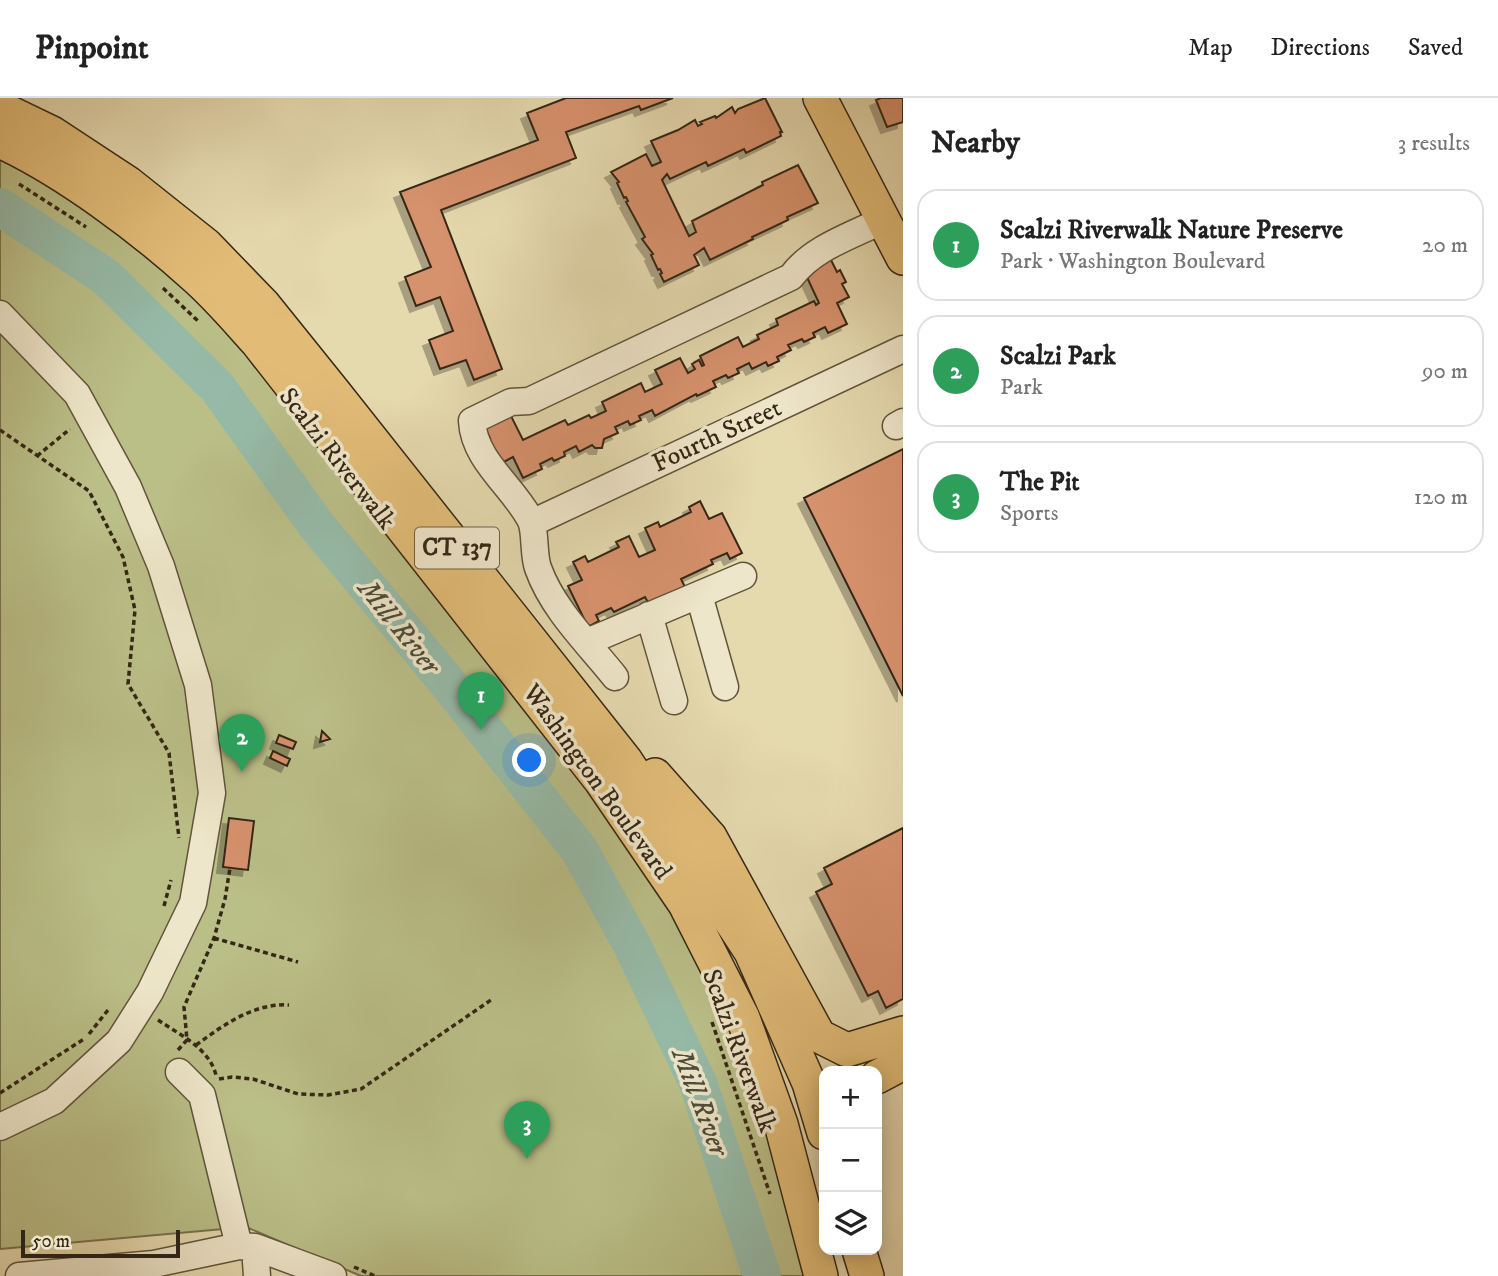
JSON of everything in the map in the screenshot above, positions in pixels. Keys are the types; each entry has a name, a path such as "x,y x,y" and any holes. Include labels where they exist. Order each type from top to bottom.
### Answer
{"main road":[{"path":"820,98 903,258"},
{"name":"Washington Boulevard","path":"0,108 52,133 128,183 206,245 264,305 626,761 751,952 809,1083 823,1129"},
{"name":"Washington Boulevard","path":"0,141 29,154 119,215 195,276 257,342 601,781 685,904 743,1018 781,1124 821,1276"},
{"path":"626,761 655,775 710,837 819,1037 847,1050 903,1033"},
{"path":"882,1074 903,1063"},
{"path":"861,1255 867,1276"},
{"path":"875,1255 875,1276"}],"street":[{"path":"615,677 556,603 539,569 534,551 532,523 475,442 472,421 511,402 529,401 791,277 811,256 883,220"},
{"path":"0,314 77,394 128,486 161,566 198,685 212,793 193,903 145,1000 119,1041 54,1101 0,1127"},
{"name":"Fourth Street","path":"532,523 903,349"},
{"path":"587,642 743,576"},
{"path":"699,595 725,687"},
{"path":"649,615 674,701"},
{"path":"177,1063 202,1095 257,1276"},
{"path":"19,1276 154,1264 247,1246 333,1276"}],"path":[{"path":"11,179 90,229"},
{"path":"160,285 207,329"},
{"path":"37,456 88,415"},
{"path":"0,430 89,491 123,558 135,610 128,684 169,753 180,846"},
{"path":"177,1063 187,1040 184,1007 214,938 230,868"},
{"path":"161,916 172,876"},
{"path":"214,938 298,962"},
{"path":"217,1079 253,1079 298,1094 328,1095 361,1088 491,1000"},
{"path":"0,1093 88,1037 113,1004"},
{"path":"196,1045 238,1017 273,1004 289,1004"},
{"name":"Scalzi Riverwalk","path":"712,1021 772,1199"}],"green space":[{"path":"0,152 92,208 227,325 573,760 699,956 756,1089 806,1276 361,1276 246,1227 0,1249"}],"building":[{"path":"566,98 673,98 641,110 639,106 566,132 576,158 441,210 502,369 474,380 466,360 440,369 429,340 453,331 440,297 416,306 405,277 431,267 400,192 538,140 527,113"},
{"path":"765,98 782,132 781,136 746,153 744,149 708,166 706,162 670,179 667,174 662,180 689,236 696,232 692,221 798,165 818,203 710,260 704,248 694,255 699,265 664,282 660,274 662,273 651,255 653,254 642,239 645,237 626,202 626,197 624,198 617,183 619,182 611,172 646,154 652,166 661,162 651,141 695,120 698,126 702,124 700,122 715,116 716,118 732,107 735,113 738,109"},
{"path":"903,98 903,122 887,127 876,100"},
{"path":"830,258 846,282 842,284 849,297 837,303 847,324 828,333 825,327 813,333 815,337 788,345 791,350 777,357 779,361 768,366 766,362 752,369 749,363 737,369 739,373 713,381 716,387 697,396 696,394 655,416 652,410 639,416 641,420 630,425 628,421 615,427 618,433 604,439 602,448 592,445 579,452 576,446 564,452 565,456 540,464 542,469 523,478 513,457 502,463 486,439 490,438 483,424 509,412 523,440 565,420 568,425 589,415 591,418 606,411 602,402 641,383 645,392 662,384 655,370 680,358 688,373 695,369 692,364 699,360 702,366 704,365 700,356 738,337 743,347 759,339 757,335 778,325 776,319 814,301 816,305 819,303 804,271"},
{"path":"903,449 903,696 804,498"},
{"path":"700,501 709,519 722,513 742,553 730,559 727,553 711,560 713,564 681,579 686,589 650,606 645,597 614,612 611,608 596,615 599,621 588,627 568,586 582,580 573,562 585,556 588,562 619,547 616,542 629,536 639,557 655,550 645,528 658,522 660,527 691,512 689,507"},
{"path":"322,731 330,739 320,742"},
{"path":"279,735 296,742 293,749 276,743"},
{"path":"273,751 290,759 287,766 270,758"},
{"path":"229,818 254,821 248,870 223,867"},
{"path":"903,828 903,999 886,1008 878,991 868,996 816,892 832,884 824,868"}],"waterway":[{"name":"Mill River","path":"0,207 106,277 217,387 317,526 447,682 580,851 632,945 698,1083 762,1276"}],"place":[{"name":"Scalzi Riverwalk Nature Preserve","path":"481,730"},
{"name":"Scalzi Park","path":"242,772"},
{"name":"The Pit","path":"527,1159"}]}
